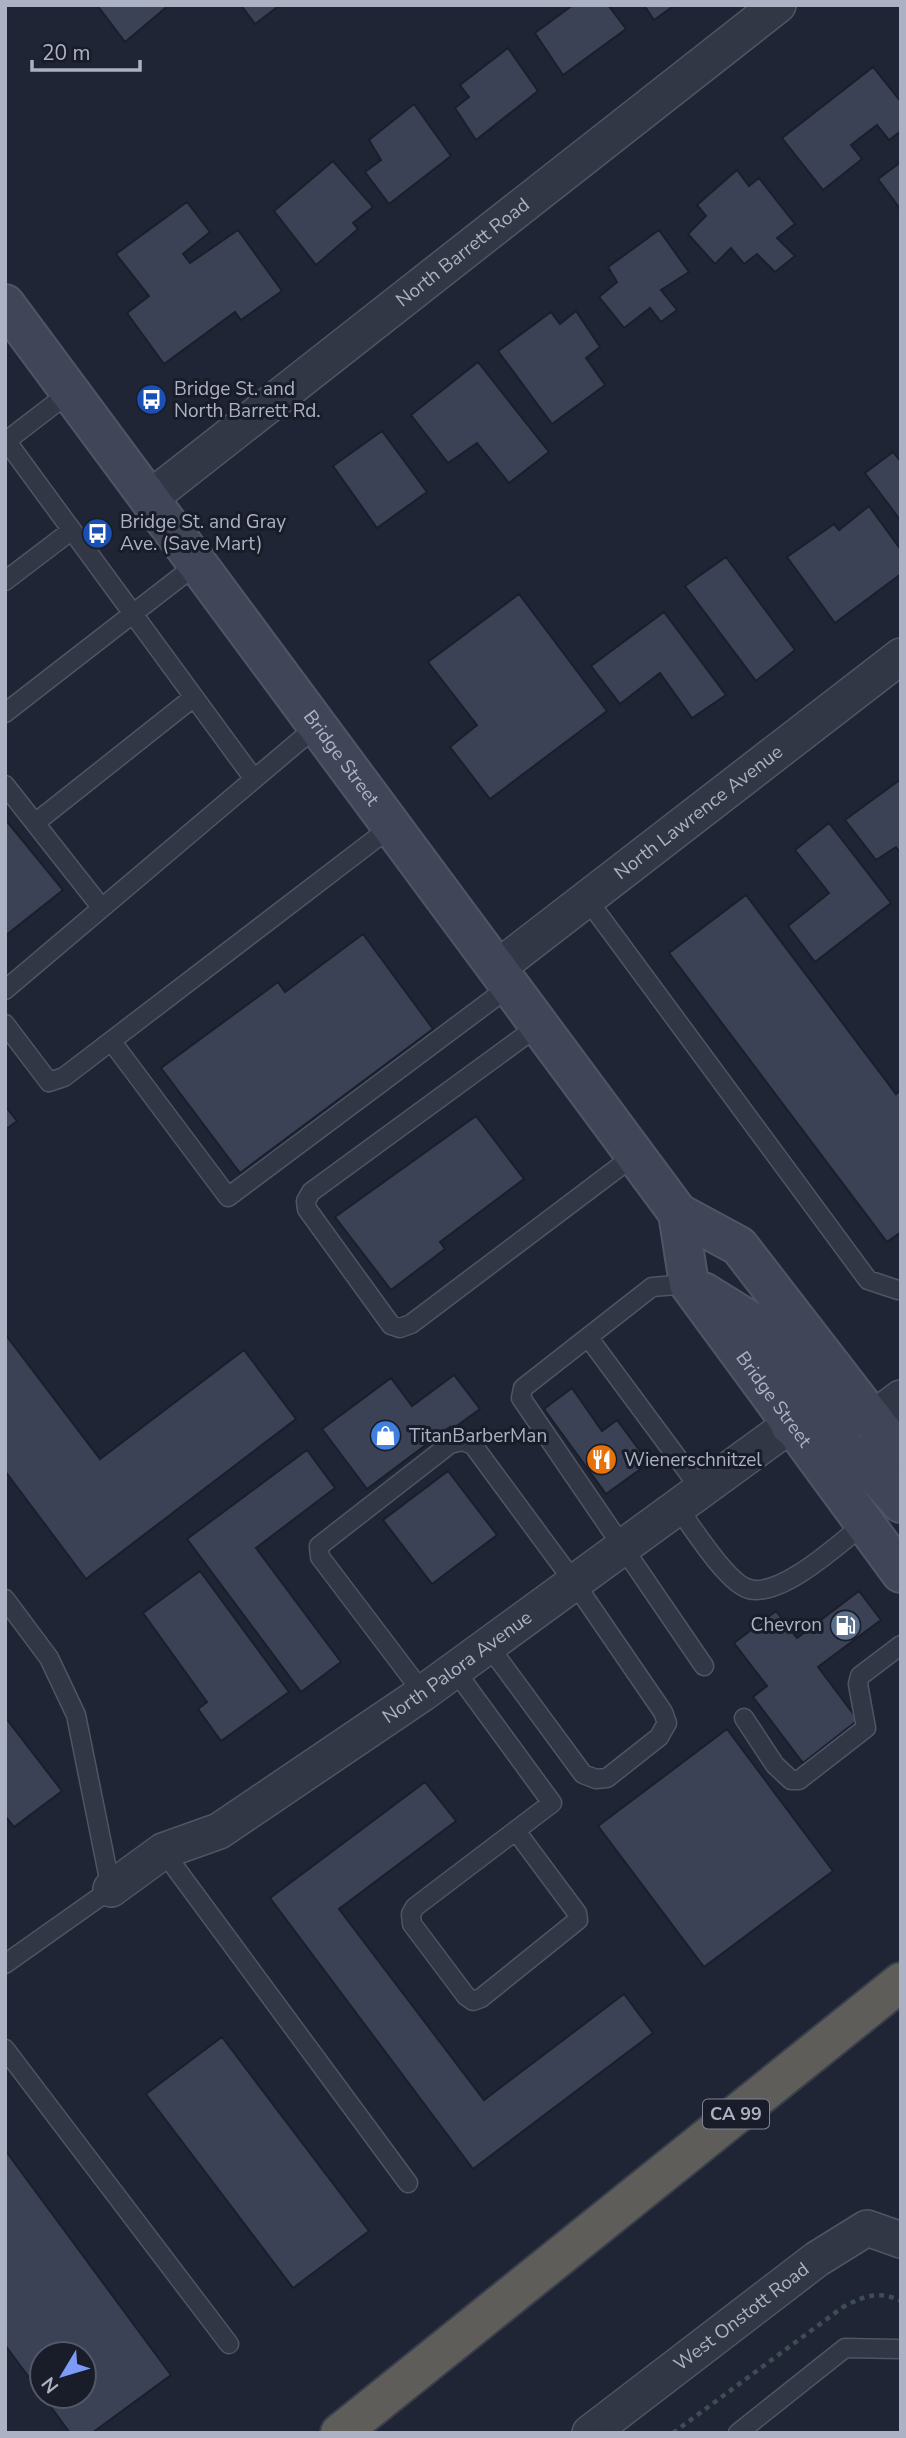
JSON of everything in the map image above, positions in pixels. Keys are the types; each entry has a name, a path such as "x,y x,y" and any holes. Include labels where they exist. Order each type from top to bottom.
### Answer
{"highway":[{"name":"CA 99","path":"340,2433 901,1982"}],"main road":[{"name":"Bridge Street","path":"5,304 678,1213 739,1246 887,1409 901,1456"},
{"name":"Bridge Street","path":"678,1213 689,1284 901,1573"},
{"path":"689,1284 768,1332 819,1397 833,1406 887,1409"},
{"path":"790,1425 823,1434 845,1446 860,1458 901,1503"}],"street":[{"name":"North Barrett Road","path":"149,499 778,5"},
{"name":"North Lawrence Avenue","path":"503,978 587,899 901,656"},
{"name":"North Palora Avenue","path":"111,1889 163,1851 219,1831 423,1693 790,1425"},
{"name":"West Onstott Road","path":"590,2433 817,2259 867,2228 899,2238"}],"lane":[{"path":"70,392 6,441 254,779"},
{"path":"5,581 72,530"},
{"path":"5,713 197,564"},
{"path":"35,823 194,697"},
{"path":"5,990 101,906 317,726"},
{"path":"5,785 101,906"},
{"path":"5,1024 49,1082 64,1077 391,827"},
{"path":"587,899 868,1280 900,1292"},
{"path":"112,1042 228,1197 503,978"},
{"path":"538,1026 311,1192 306,1200 307,1209 391,1325 400,1328 411,1324 635,1155"},
{"path":"689,1284 652,1287 523,1388 521,1398 704,1666"},
{"path":"588,1337 690,1499 733,1579 750,1589 773,1588 791,1579 864,1524"},
{"path":"423,1693 320,1557 319,1546 450,1444 463,1441 472,1445 574,1582 663,1712 667,1723 659,1737 607,1778 596,1779 583,1774 488,1645"},
{"path":"5,1599 49,1658 76,1715 111,1889 5,1965"},
{"path":"744,1718 775,1765 791,1780 799,1780 853,1741 866,1728 859,1676 901,1645"},
{"path":"454,1669 552,1803 415,1907 411,1914 412,1924 466,1996 473,2001 481,1998 578,1920 577,1913 516,1831"},
{"path":"163,1851 408,2183"},
{"path":"5,2049 229,2344"},
{"path":"738,2433 845,2348 897,2349"}],"path":[{"path":"673,2433 843,2306 864,2296 886,2294 901,2301"}],"building":[{"path":"97,5 169,5 125,42"},
{"path":"241,5 280,5 255,24"},
{"path":"573,5 608,5 626,29 563,75 535,33"},
{"path":"644,5 675,5 654,20"},
{"path":"508,48 538,91 476,140 455,108 469,97 460,85"},
{"path":"873,67 901,102 901,131 889,140 877,125 851,145 862,159 823,190 782,138"},
{"path":"414,104 451,156 389,204 365,172 381,160 369,140"},
{"path":"333,161 373,207 353,223 358,229 316,265 274,211"},
{"path":"901,162 901,210 878,179"},
{"path":"737,170 749,186 759,178 795,224 777,238 795,256 775,272 757,254 744,264 731,248 715,264 688,234 706,216 697,205"},
{"path":"187,202 210,232 183,254 190,263 238,230 282,291 241,320 235,312 164,364 127,313 149,296 116,254"},
{"path":"659,230 689,272 661,290 677,310 661,322 650,308 624,328 599,297 617,282 608,267"},
{"path":"576,311 600,347 586,358 605,385 552,424 498,351 551,312 560,324"},
{"path":"478,362 549,452 509,483 477,443 448,463 411,415"},
{"path":"382,431 427,492 377,528 333,466"},
{"path":"893,452 901,462 901,521 865,473"},
{"path":"869,506 901,550 901,574 835,623 787,557 834,524 839,530"},
{"path":"726,557 795,650 756,681 685,586"},
{"path":"519,594 607,711 490,799 450,747 477,725 428,662"},
{"path":"664,612 726,695 692,718 660,673 620,704 591,666"},
{"path":"901,779 901,854 896,847 876,860 845,820"},
{"path":"5,819 63,890 5,936"},
{"path":"829,823 891,903 815,962 788,926 829,893 795,850"},
{"path":"746,895 896,1094 901,1090 901,1232 887,1242 669,953"},
{"path":"363,934 433,1029 240,1173 161,1068 278,982 285,992"},
{"path":"5,1106 17,1121 5,1130"},
{"path":"476,1116 524,1179 440,1242 445,1249 391,1290 335,1217"},
{"path":"5,1334 100,1459 244,1350 296,1419 86,1579 5,1471"},
{"path":"454,1375 480,1409 451,1430 450,1427 367,1489 322,1429 391,1378 412,1406"},
{"path":"572,1388 602,1431 617,1420 649,1463 606,1494 544,1409"},
{"path":"307,1450 335,1488 256,1548 341,1662 301,1692 187,1539"},
{"path":"448,1471 497,1535 432,1584 383,1520"},
{"path":"200,1571 289,1692 221,1741 198,1709 207,1702 143,1613"},
{"path":"859,1591 881,1620 818,1667 858,1720 803,1763 753,1697 767,1686 734,1643 776,1611 797,1638"},
{"path":"5,1717 62,1791 14,1827 5,1816"},
{"path":"727,1729 833,1871 704,1967 598,1826"},
{"path":"425,1782 456,1821 339,1909 484,2100 624,1994 653,2033 473,2169 270,1898"},
{"path":"222,2037 369,2231 293,2288 146,2094"},
{"path":"5,2150 171,2375 92,2433 70,2433 53,2410 98,2410 98,2340 28,2340 28,2376 5,2345"}],"place":[{"name":"Bridge St. and North Barrett Rd.","path":"151,400"},
{"name":"Bridge St. and Gray Ave. (Save Mart)","path":"97,533"},
{"name":"TitanBarberMan","path":"386,1436"},
{"name":"Wienerschnitzel","path":"601,1460"},
{"name":"Chevron","path":"845,1625"}]}
